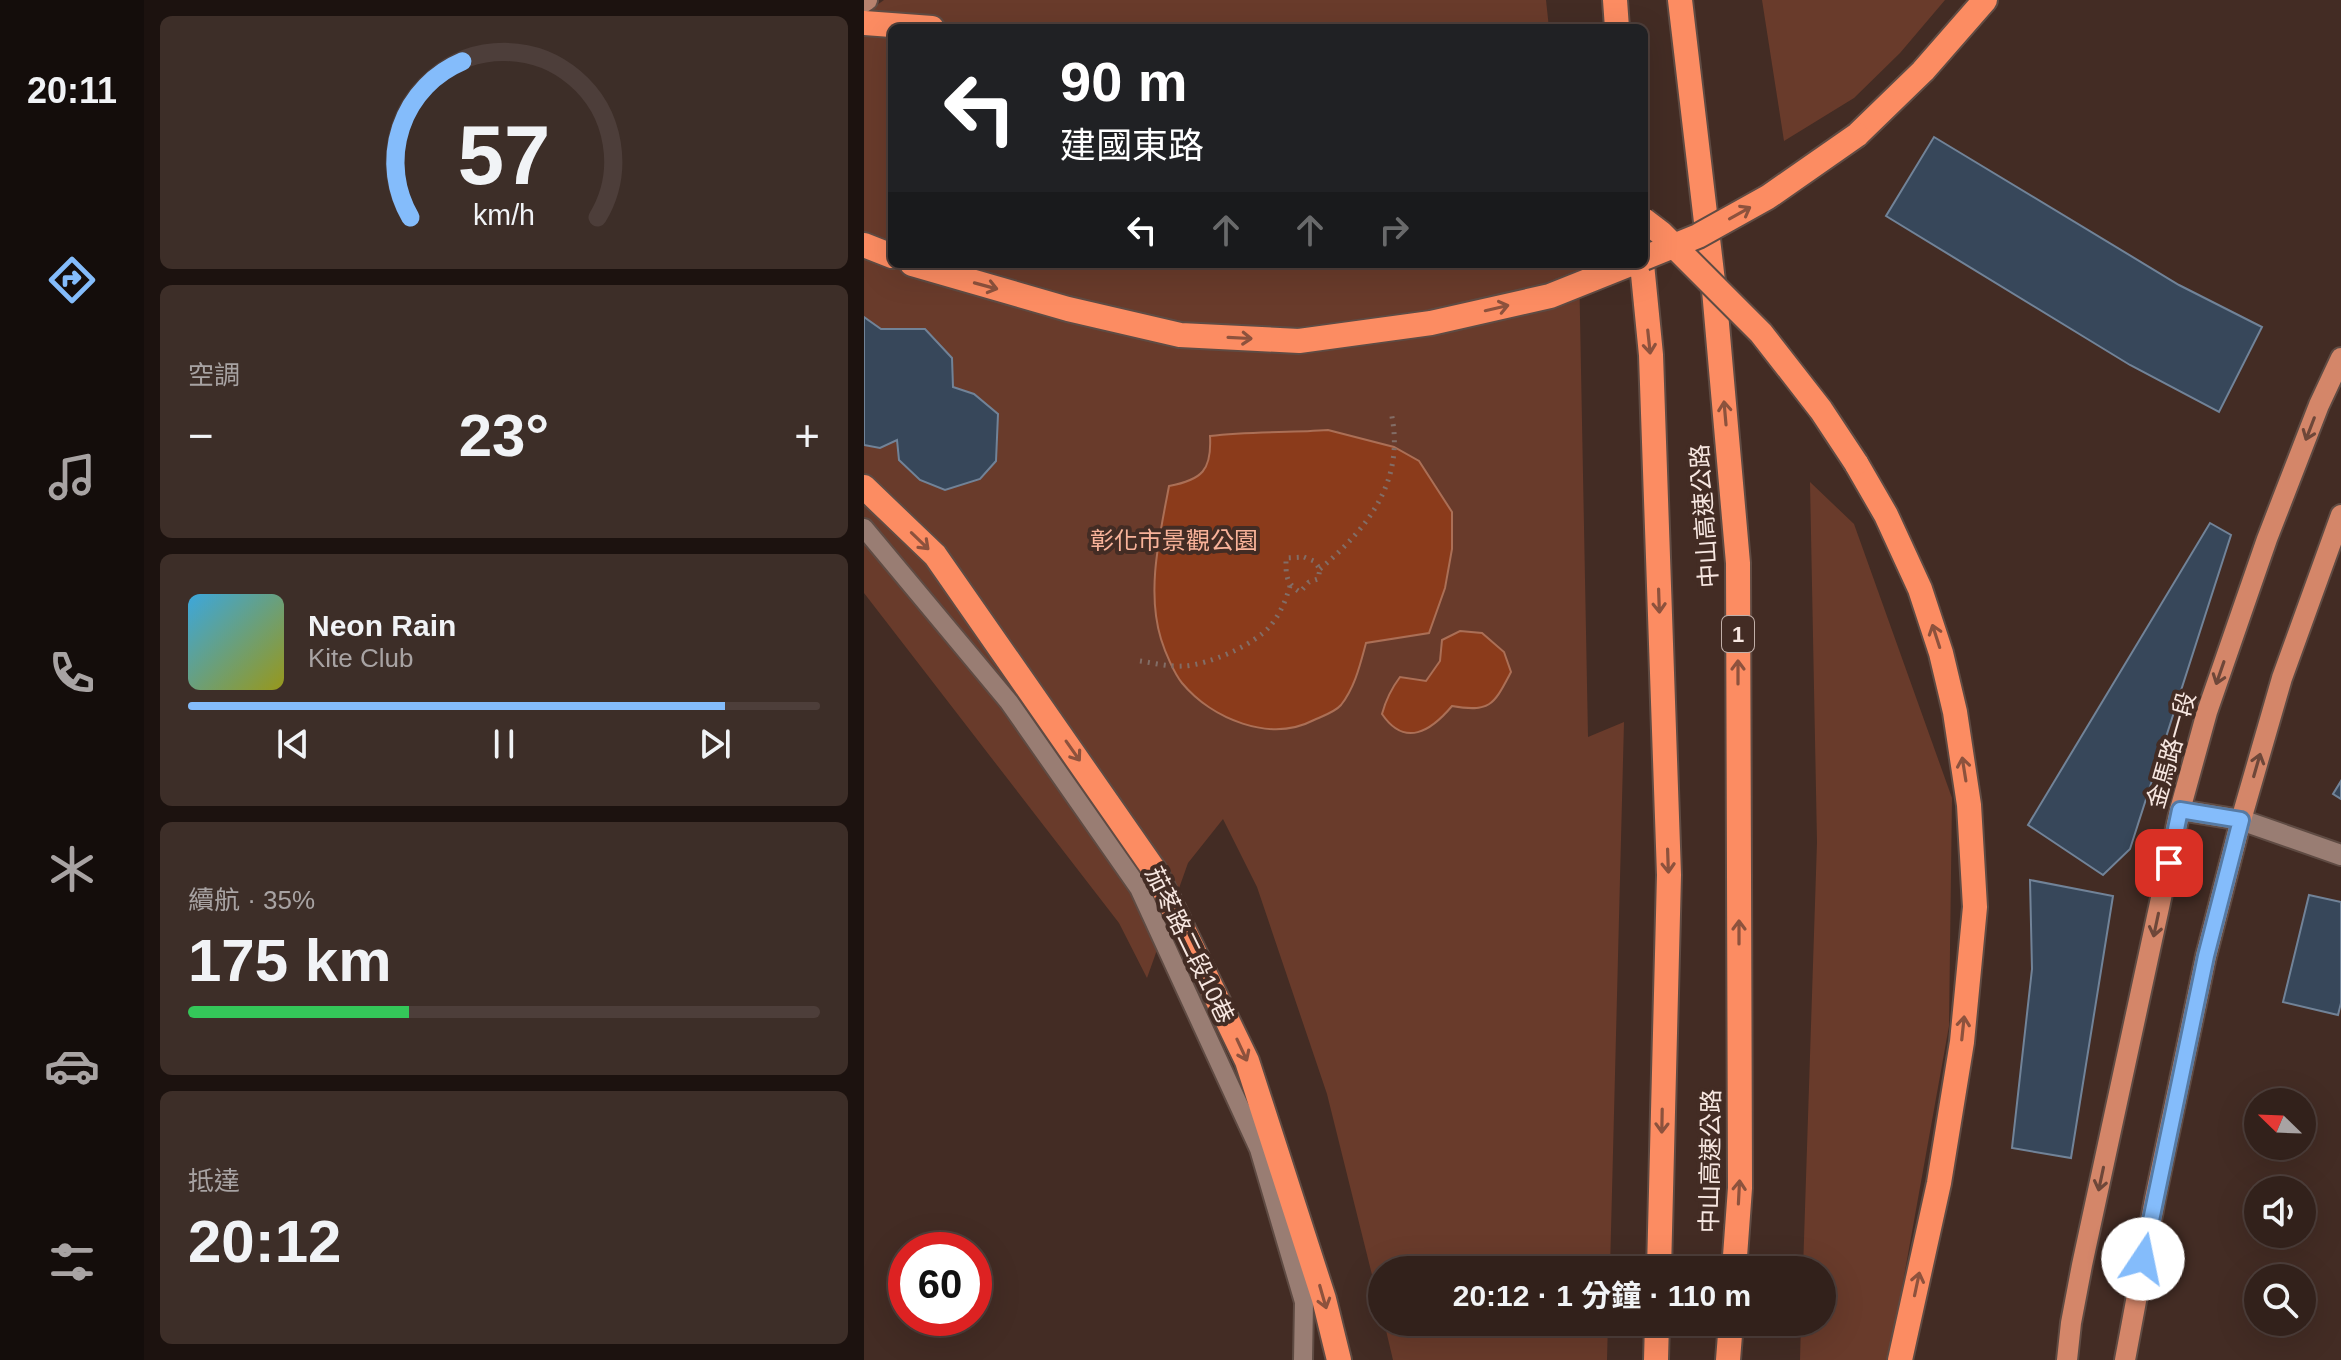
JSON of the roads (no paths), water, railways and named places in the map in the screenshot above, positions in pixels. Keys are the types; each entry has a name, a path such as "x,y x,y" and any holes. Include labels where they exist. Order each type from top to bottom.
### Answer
{"highway":[{"path":"1615,0 1617,24"},
{"name":"中山高速公路","path":"1680,0 1714,290 1738,563 1740,1188 1735,1256"},
{"path":"1648,256 1698,236 1768,197 1857,135 1923,71 1985,0"},
{"path":"864,23 888,25"},
{"path":"1648,223 1761,333 1821,410 1856,463 1886,515 1920,589 1941,653 1955,712 1969,805 1975,907 1962,1042 1939,1183 1900,1360"},
{"path":"864,245 888,254"},
{"path":"926,268 1068,309 1180,335 1299,341 1431,323 1550,296 1620,268"},
{"name":"中山高速公路","path":"1642,268 1651,355 1669,875 1659,1256"},
{"path":"864,487 935,555 1155,871 1247,1061 1324,1299 1339,1360"},
{"path":"1656,1360 1657,1336"},
{"path":"1728,1360 1730,1336"}],"main road":[{"name":"金馬路一段","path":"2067,1360 2082,1265 2180,810 2207,712 2267,539 2319,405 2341,358"},
{"path":"2125,1360 2206,956 2282,678 2341,515"}],"street":[{"path":"2180,810 2241,820 2341,855"}],"lane":[{"name":"茄苳路二段10巷","path":"864,528 1009,702 1139,888 1259,1149 1304,1302 1303,1360"}],"park label":[{"name":"彰化市景觀公園","path":"1174,540"}]}
